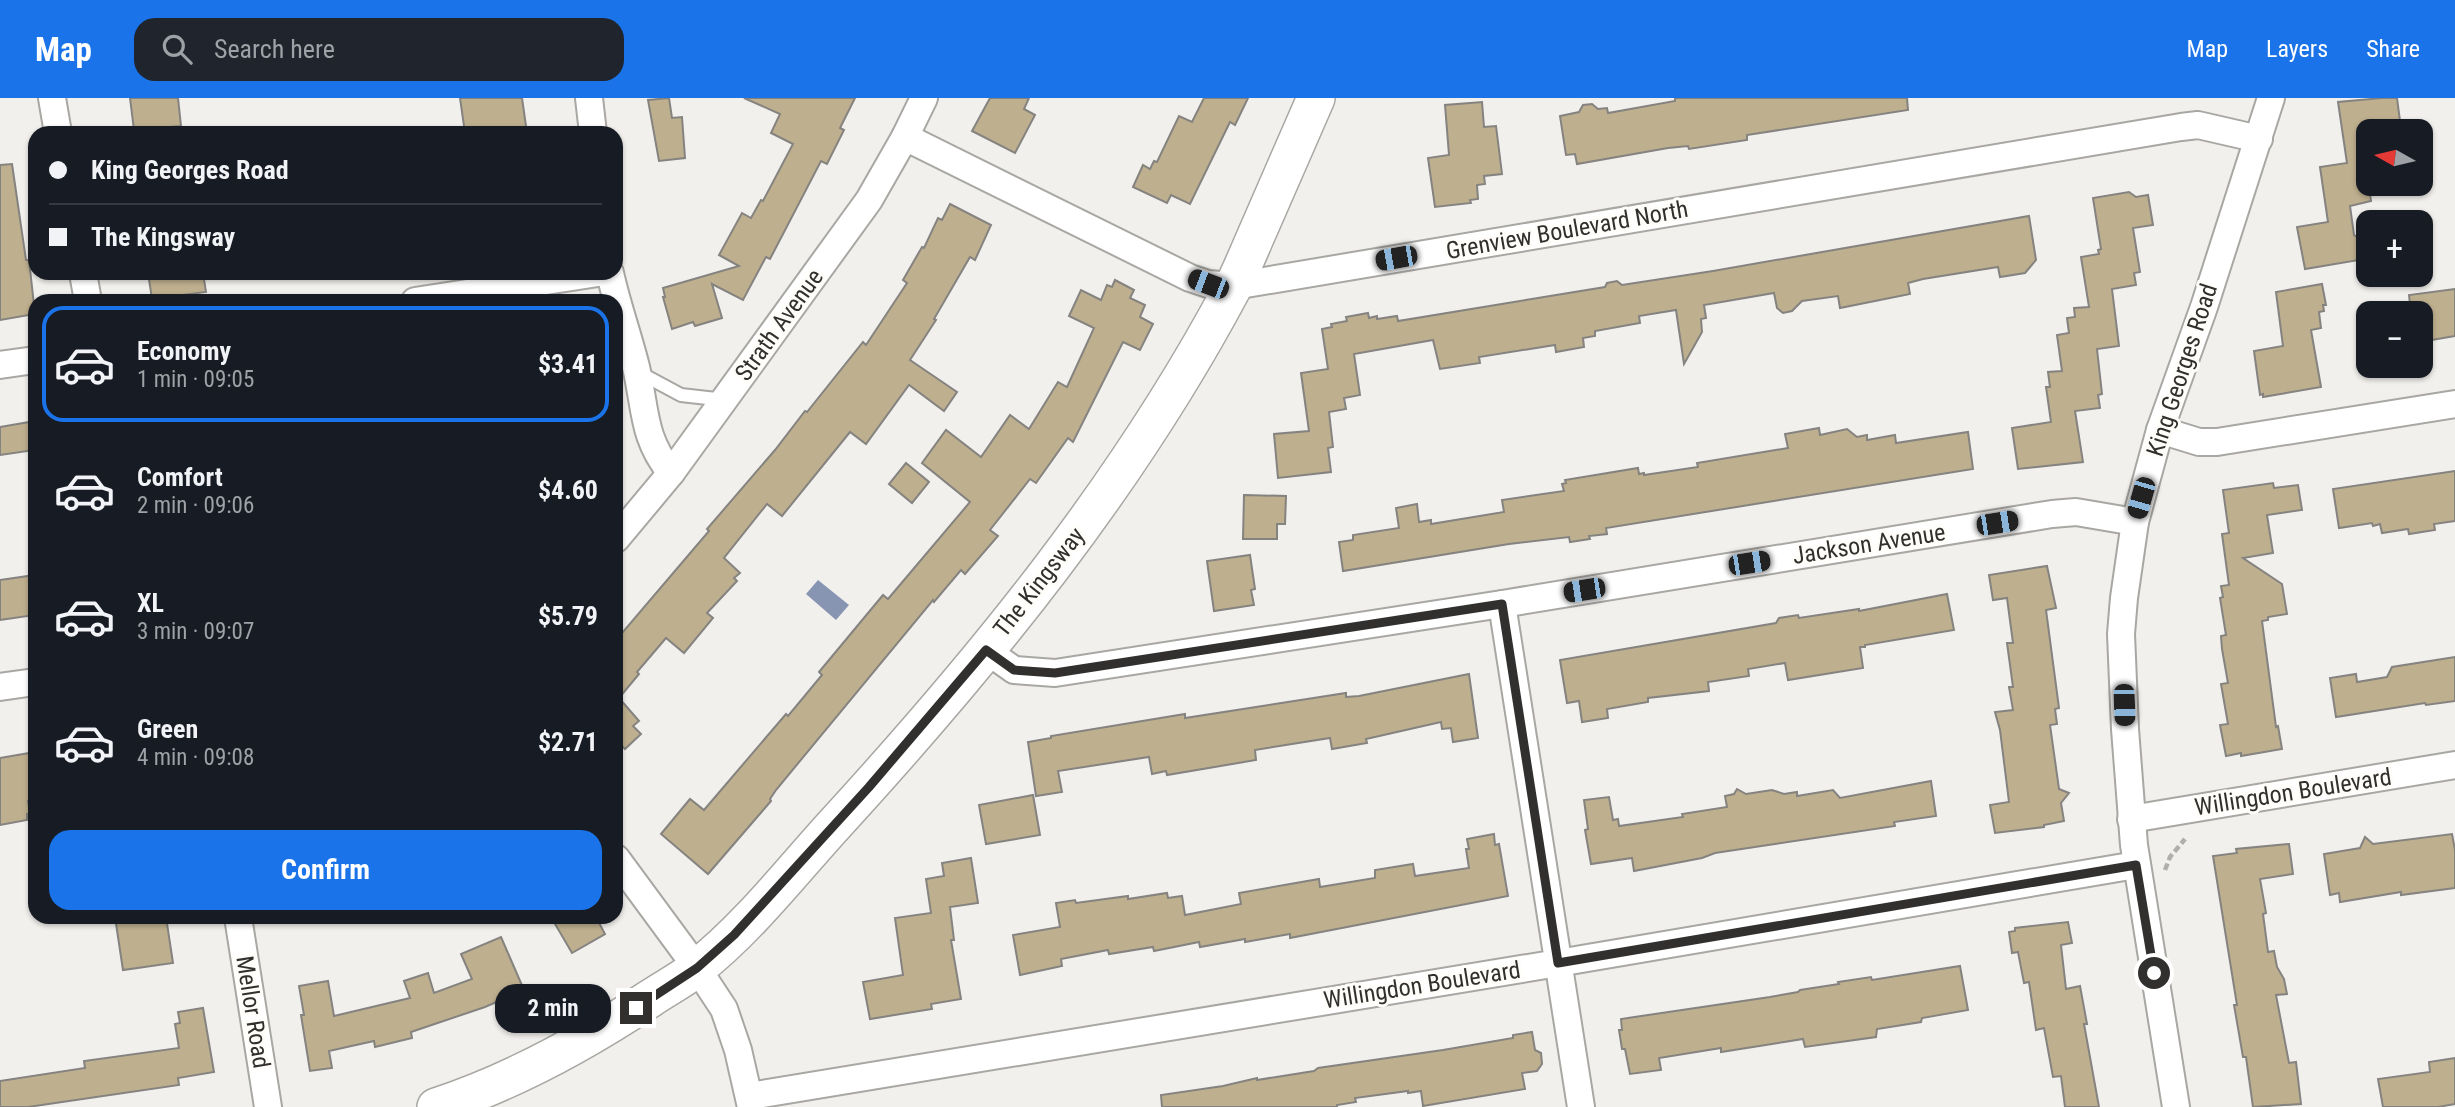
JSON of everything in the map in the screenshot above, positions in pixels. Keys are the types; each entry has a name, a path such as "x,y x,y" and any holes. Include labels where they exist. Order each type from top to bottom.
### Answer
{"street":[{"path":"52,98 57,126"},
{"path":"589,98 592,126"},
{"name":"Strath Avenue","path":"623,531 671,473 869,200 905,137 923,98"},
{"name":"The Kingsway","path":"436,1107 500,1082 555,1055 615,1022 697,968 734,935 869,787 1065,553 1119,475 1234,286 1316,98"},
{"name":"King Georges Road","path":"2176,1107 2136,865 2121,634 2124,598 2135,522 2160,430 2271,98"},
{"name":"Grenview Boulevard North","path":"905,137 1190,278 1208,284 1234,286 2180,127 2198,125 2259,139"},
{"path":"461,294 552,280"},
{"path":"623,320 637,370 649,435 657,456 671,473"},
{"path":"0,365 28,361"},
{"path":"2160,430 2199,442 2217,442 2455,404"},
{"name":"Jackson Avenue","path":"986,650 1014,670 1055,673 1502,604 2052,514 2076,512 2135,522"},
{"path":"1502,604 1581,1107"},
{"path":"0,687 28,683"},
{"name":"Willingdon Boulevard","path":"2132,819 2455,765"},
{"name":"Willingdon Boulevard","path":"751,1101 2136,865"},
{"path":"623,868 724,1009 751,1101"},
{"name":"Mellor Road","path":"239,924 268,1107"}],"lane":[{"path":"637,370 681,395 725,400"}],"path":[{"path":"2164,880 2166,865 2185,839"}],"water":[{"path":"818,580 849,605 836,620 806,594"}],"building":[{"path":"130,98 178,98 181,126 134,126"},
{"path":"460,98 522,98 526,126 464,126"},
{"path":"669,98 672,118 682,117 685,158 659,161 648,100"},
{"path":"744,98 855,98 840,128 844,130 827,164 821,161 770,259 766,257 743,300 712,284 722,318 695,326 693,322 672,329 663,288 739,266 719,255 742,213 751,218 761,200 763,201 793,144 771,133 780,114"},
{"path":"990,98 1029,98 1024,109 1035,115 1015,153 972,131"},
{"path":"1204,98 1248,98 1235,125 1230,122 1190,204 1171,195 1167,203 1133,187 1143,165 1150,169 1154,161 1157,162 1179,116 1192,122"},
{"path":"1675,98 1907,98 1908,110 1747,135 1747,140 1689,149 1688,146 1668,148 1577,164 1575,154 1566,155 1560,116 1579,112 1583,105 1592,104 1598,109 1607,108 1608,113 1675,101"},
{"path":"2397,98 2400,119 2356,119 2356,196 2370,196 2371,201 2350,206 2356,236 2356,260 2305,269 2297,227 2328,222 2320,167 2347,163 2338,102"},
{"path":"1482,102 1484,127 1496,126 1502,174 1484,176 1485,184 1477,185 1478,199 1470,200 1471,203 1435,207 1428,158 1449,155 1445,105"},
{"path":"12,164 28,260 28,280 31,280 33,294 28,294 28,315 0,320 0,165"},
{"path":"2129,192 2136,197 2148,195 2153,225 2133,228 2140,272 2134,273 2136,285 2112,289 2119,346 2097,349 2102,394 2098,395 2100,408 2075,411 2083,462 2018,469 2012,428 2051,422 2046,387 2050,387 2048,372 2062,371 2057,335 2069,333 2067,318 2075,317 2074,308 2089,307 2081,257 2099,254 2098,250 2101,249 2093,198"},
{"path":"950,204 991,225 975,260 970,257 934,319 936,320 910,360 957,392 944,411 909,385 866,444 850,432 782,516 767,504 724,558 740,573 734,578 737,581 707,613 713,618 684,653 666,638 623,693 623,632 863,342 866,345 907,283 903,280 922,247 924,248 938,218 942,220"},
{"path":"2029,216 2036,260 2025,273 2000,277 1998,267 1923,279 1908,283 1910,294 1840,308 1838,296 1802,301 1792,311 1783,313 1777,308 1774,293 1704,305 1706,318 1701,319 1702,332 1684,364 1676,310 1639,316 1640,323 1595,331 1595,336 1583,338 1584,347 1556,352 1555,345 1479,357 1480,363 1440,369 1433,340 1354,354 1360,395 1344,398 1346,409 1329,412 1333,447 1328,448 1331,472 1278,478 1274,434 1309,431 1301,373 1328,369 1322,329 1347,321 1346,317 1368,313 1369,318 1377,316 1377,319 1397,316 1398,321 1605,287 1607,283 1617,281 1622,285 1713,271"},
{"path":"149,280 204,280 206,292 191,294 151,294"},
{"path":"1115,280 1134,290 1130,298 1145,305 1140,317 1153,324 1140,350 1123,342 1073,442 1068,438 1036,483 1030,479 990,530 998,536 965,574 961,570 934,602 933,600 776,790 771,801 708,874 661,834 690,799 704,810 786,714 788,716 822,675 819,672 883,595 888,599 970,502 922,463 946,430 981,457 1010,415 1029,429 1058,382 1067,387 1094,328 1069,316 1081,290 1101,300 1107,285 1112,287"},
{"path":"2322,284 2326,305 2323,305 2324,311 2319,312 2321,328 2311,330 2321,387 2263,397 2263,394 2260,395 2254,351 2283,346 2276,292"},
{"path":"2455,289 2455,336 2433,340 2433,301 2410,301 2409,295"},
{"path":"28,422 28,451 0,455 0,427"},
{"path":"1819,428 1820,435 1847,429 1857,437 1867,435 1867,440 1895,435 1896,443 1968,432 1973,469 1606,528 1607,534 1589,536 1590,539 1570,542 1569,537 1509,544 1343,571 1339,542 1353,540 1353,535 1399,528 1396,508 1417,504 1419,522 1431,520 1431,524 1504,512 1502,500 1564,491 1562,484 1566,483 1565,480 1638,468 1639,474 1644,475 1698,467 1697,463 1788,448 1785,434"},
{"path":"906,463 929,482 912,503 889,484"},
{"path":"2455,471 2455,521 2434,524 2435,530 2409,534 2408,529 2382,533 2380,524 2373,526 2372,523 2339,528 2333,489"},
{"path":"2273,483 2274,488 2298,485 2302,510 2267,515 2273,553 2243,558 2282,584 2287,614 2268,617 2268,620 2262,621 2276,727 2278,726 2282,749 2226,756 2220,725 2228,724 2221,684 2228,683 2222,649 2221,636 2226,635 2220,598 2223,597 2221,586 2229,585 2222,534 2229,533 2223,490"},
{"path":"1244,495 1286,496 1285,524 1277,524 1277,539 1243,539"},
{"path":"1250,555 1255,589 1251,590 1254,605 1214,611 1207,561"},
{"path":"2047,566 2056,608 2046,610 2059,708 2055,709 2057,724 2050,725 2059,789 2069,793 2061,803 2064,821 2044,827 1995,833 1990,805 2009,802 2000,730 1995,712 2013,710 2007,643 2013,643 2007,598 1993,600 1989,575"},
{"path":"28,576 28,616 0,620 0,580"},
{"path":"1947,594 1954,630 1860,647 1863,668 1788,680 1785,663 1748,669 1749,676 1708,682 1709,691 1648,698 1648,702 1607,709 1608,718 1582,722 1579,701 1567,703 1560,660 1776,623 1779,618 1859,611"},
{"path":"2455,657 2455,701 2336,717 2330,678 2356,674 2357,682 2387,677 2392,667"},
{"path":"1469,674 1478,738 1453,742 1451,728 1442,729 1441,722 1366,739 1367,743 1332,749 1330,738 1255,750 1256,760 1167,775 1166,771 1152,774 1149,757 1058,771 1062,792 1036,796 1028,742 1185,714 1185,718 1346,693 1346,697 1359,696"},
{"path":"623,703 639,721 633,726 641,734 625,749"},
{"path":"28,753 27,820 0,825 0,758"},
{"path":"1931,781 1936,816 1894,822 1895,826 1715,853 1634,871 1632,858 1591,864 1585,830 1588,829 1584,800 1609,797 1613,820 1618,819 1619,826 1683,817 1682,814 1727,807 1725,796 1734,794 1737,789 1746,794 1772,790 1784,794 1797,792 1797,796 1833,790 1840,798"},
{"path":"1033,795 1040,835 986,844 979,805"},
{"path":"1494,834 1495,845 1499,844 1508,896 1290,938 1290,934 1200,947 1199,942 1154,951 1153,947 1109,954 1108,950 1061,959 1062,966 1020,975 1013,935 1060,927 1056,903 1128,896 1128,899 1167,893 1168,898 1182,896 1185,915 1241,904 1239,893 1319,879 1320,887 1375,878 1375,870 1413,864 1415,876 1469,868 1467,839"},
{"path":"2452,834 2455,850 2455,888 2401,895 2401,892 2340,902 2339,893 2330,895 2324,854 2360,848 2365,837 2373,844"},
{"path":"2289,844 2293,874 2260,879 2266,913 2263,914 2268,952 2274,951 2287,994 2276,995 2289,1063 2296,1062 2301,1104 2253,1107 2246,1057 2243,1057 2234,1005 2237,1005 2213,856 2237,853 2236,849"},
{"path":"971,858 978,903 950,907 954,940 951,940 961,999 931,1004 932,1009 870,1019 863,982 903,975 895,918 931,913 926,879 944,876 942,863"},
{"path":"2068,922 2072,943 2061,945 2066,989 2080,986 2099,1107 2065,1107 2061,1076 2053,1077 2044,1028 2036,1030 2029,982 2024,983 2018,952 2012,953 2009,932 2015,931 2015,928"},
{"path":"116,924 167,924 173,963 123,970"},
{"path":"555,924 600,924 605,934 572,953"},
{"path":"501,937 524,990 485,1007 411,1032 412,1038 375,1047 374,1041 329,1051 332,1068 310,1071 299,986 328,981 334,1016 410,998 404,981 428,973 434,993 472,979 461,954"},
{"path":"1960,966 1968,1010 1922,1018 1921,1022 1877,1029 1876,1037 1805,1047 1803,1039 1721,1052 1721,1048 1659,1058 1661,1070 1630,1074 1625,1049 1622,1049 1619,1030 1622,1030 1621,1019 1770,997 1839,984 1838,982 1871,977 1872,980"},
{"path":"203,1008 214,1072 178,1078 179,1085 28,1107 0,1107 0,1081 85,1068 84,1061 179,1048 175,1024 180,1023 178,1012"},
{"path":"1532,1032 1535,1050 1541,1053 1542,1064 1537,1071 1522,1073 1525,1089 1423,1106 1421,1091 1408,1091 1355,1098 1356,1102 1337,1107 1162,1107 1161,1095 1443,1050 1513,1038 1513,1035"},
{"path":"2455,1058 2455,1104 2438,1107 2383,1107 2378,1079 2430,1072 2429,1062"}],"route":[{"path":"636,1008 697,968 734,935 869,787 986,650 1014,670 1055,673 1502,604 1558,963 2136,865 2154,973"}]}
